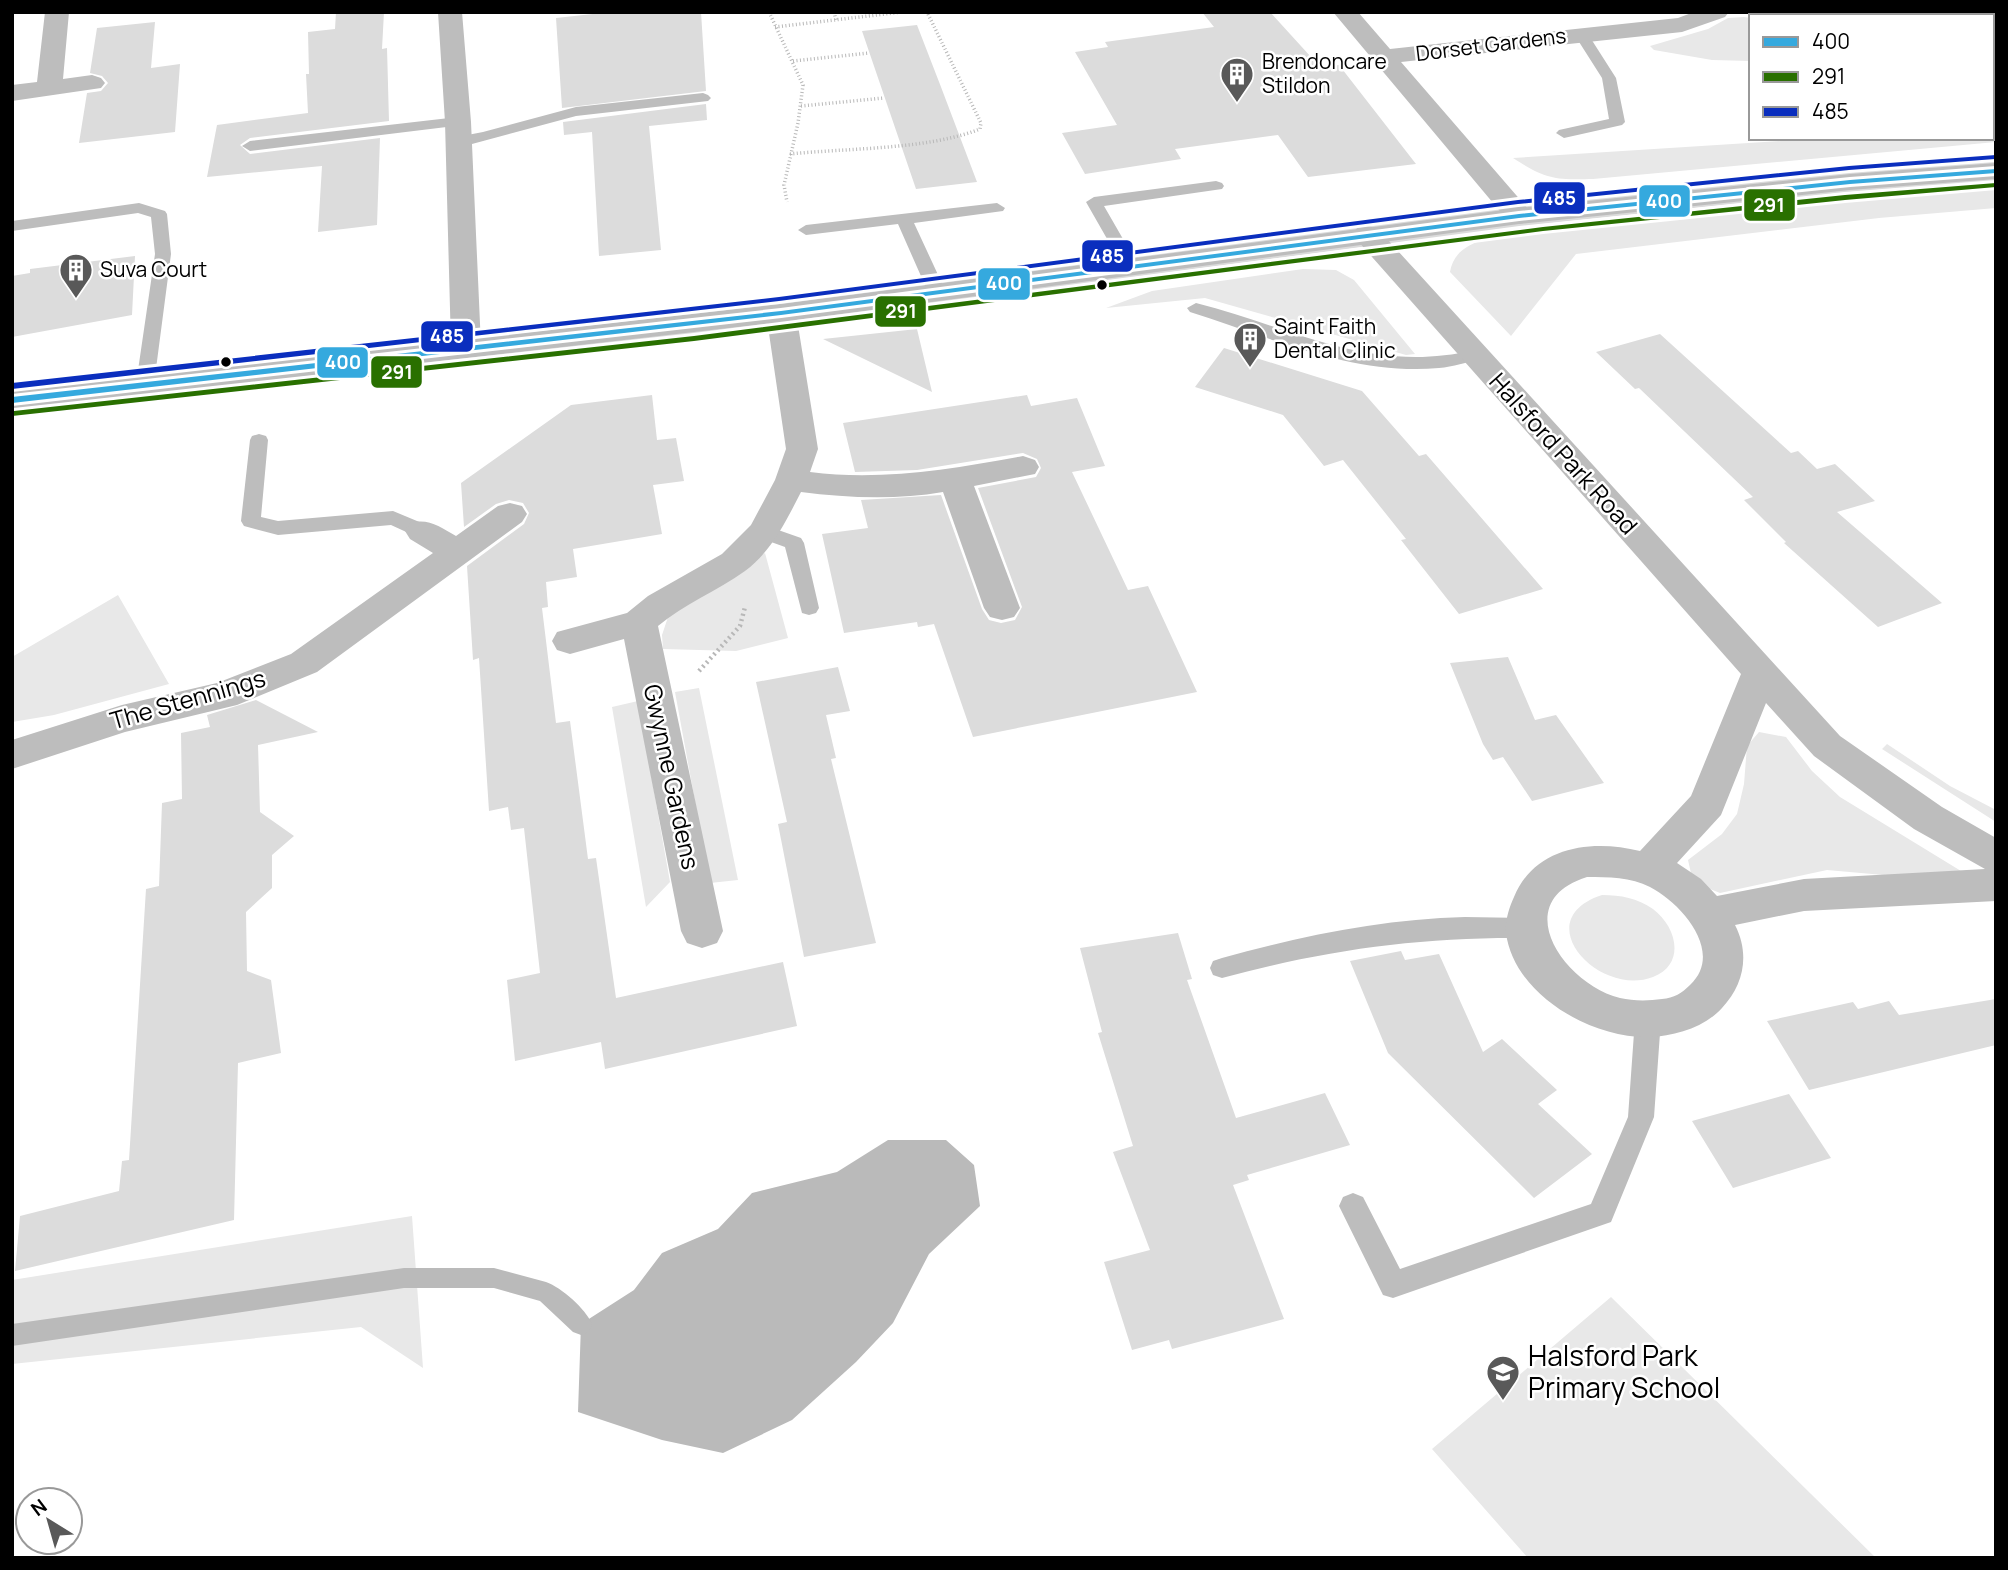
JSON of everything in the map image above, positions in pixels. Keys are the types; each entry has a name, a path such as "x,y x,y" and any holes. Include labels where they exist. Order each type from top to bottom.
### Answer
{"main road":[{"path":"49,89 57,12"},
{"path":"450,12 458,131 466,346"},
{"path":"1345,12 1520,216"},
{"name":"Dorset Gardens","path":"1384,57 1586,26 1682,25 1717,12"},
{"path":"12,93 92,83"},
{"path":"12,400 466,346 781,313 1130,265 1520,216 1850,182 1996,171"},
{"name":"Halsford Park Road","path":"1367,234 1827,746 1928,818 1996,857"},
{"path":"570,641 639,622 660,604 734,562 764,532 792,480 802,449 781,313"},
{"path":"792,480 837,486 926,484 1023,467"},
{"path":"955,479 1002,608"},
{"name":"The Stennings","path":"12,755 122,719 224,695 304,663 510,514"},
{"path":"422,531 457,552"},
{"name":"Gwynne Gardens","path":"639,622 702,931"},
{"path":"1648,869 1707,804 1760,673"},
{"path":"1587,861 1618,862 1648,869 1672,880 1692,895 1709,914 1721,938 1724,962 1717,985 1701,1003 1677,1015 1648,1019 1614,1015 1580,1001 1552,980 1534,955 1525,928 1528,904 1541,884 1560,869 1587,861"},
{"path":"1709,914 1804,895 1996,885"}],"lane":[{"path":"1564,133 1617,122 1609,78 1586,26"},
{"path":"250,146 458,131 487,138 553,116 593,108 703,98"},
{"path":"1130,265 1094,202 1216,186"},
{"path":"12,226 139,208 159,214 163,254 145,384"},
{"path":"806,230 997,208"},
{"path":"904,219 937,292"},
{"path":"1196,307 1356,358 1391,363 1438,363 1474,355"},
{"path":"259,440 251,521 278,528 393,518 422,531"},
{"path":"764,532 794,543 809,608"},
{"path":"1222,968 1261,957 1396,933 1447,928 1525,928"},
{"path":"1353,1206 1393,1285 1601,1213 1641,1117 1648,1019"}],"path":[{"path":"769,12 803,85 784,185 789,212 806,230"},
{"path":"834,12 836,20"},
{"path":"775,27 902,12"},
{"path":"790,154 942,138 975,133 980,129 976,113 927,12"},
{"path":"793,61 869,53"},
{"path":"801,106 884,98"}],"shaded area":[{"path":"1728,18 1749,18 1749,61 1712,60 1654,50 1650,46 1708,29"},
{"path":"1996,128 1996,142 1593,179 1551,177 1513,158 1796,140 1994,140"},
{"path":"1996,186 1996,208 1879,218 1576,254 1511,336 1450,272 1454,260 1462,251 1472,244 1497,237"},
{"path":"1303,269 1336,270 1354,280 1415,354 1406,355 1205,298 1106,308 1152,291"},
{"path":"765,553 788,638 736,651 663,649 662,635 668,617"},
{"path":"118,595 169,684 54,715 12,722 12,657"},
{"path":"699,688 738,880 710,883 675,692"},
{"path":"638,701 670,882 646,907 612,707"},
{"path":"1759,732 1786,737 1812,771 1840,797 1961,871 1951,881 1827,870 1720,893 1693,882 1688,860 1722,834 1737,814 1744,784 1747,746"},
{"path":"1887,744 1950,786 1996,810 1996,822 1882,749"},
{"path":"1602,895 1622,897 1647,905 1668,925 1674,955 1663,971 1653,977 1632,981 1612,977 1593,967 1579,953 1570,937 1570,921 1580,907"},
{"path":"888,1140 946,1140 974,1165 980,1206 929,1254 893,1323 856,1362 792,1420 723,1453 662,1440 578,1412 581,1324 634,1290 662,1253 718,1229 752,1193 837,1172"},
{"path":"412,1216 423,1368 361,1327 12,1364 12,1280"},
{"path":"1611,1297 1876,1558 1528,1558 1432,1449"}],"building":[{"path":"336,12 384,12 382,49 387,48 389,121 250,138 240,145 250,154 380,138 377,225 318,232 322,166 207,177 217,125 308,113 308,32 335,29"},
{"path":"611,12 701,12 706,91 562,108 556,18"},
{"name":"Brendoncare Stildon","path":"1202,12 1270,12 1321,68 1339,65 1416,164 1308,177 1278,135 1175,149 1181,159 1085,174 1062,133 1117,125 1075,52 1108,47 1105,42 1214,27"},
{"path":"155,22 151,68 180,64 175,132 79,143 87,93 101,91 108,83 102,76 90,73 97,28"},
{"path":"917,25 977,182 916,189 862,31"},
{"path":"706,104 707,120 649,126 661,250 599,256 592,132 564,135 563,122"},
{"name":"Suva Court","path":"135,256 132,315 12,337 12,276 30,273 30,269"},
{"path":"917,329 932,392 823,339"},
{"path":"1660,334 1791,453 1798,451 1817,469 1835,464 1875,501 1837,512 1942,603 1878,627 1784,543 1786,542 1744,500 1753,497 1639,388 1635,389 1596,352"},
{"path":"1224,348 1362,391 1419,456 1426,454 1543,589 1459,614 1401,540 1406,539 1343,460 1324,466 1283,415 1195,387"},
{"path":"652,395 657,440 676,438 684,481 653,485 662,534 573,549 577,577 546,582 548,607 542,608 556,723 570,721 588,859 596,858 616,998 783,962 797,1026 605,1069 601,1042 515,1061 507,980 540,973 524,828 511,830 508,807 489,811 479,658 473,660 467,566 524,524 529,513 523,503 509,500 496,504 464,527 461,483 571,405"},
{"path":"1027,395 1031,406 1077,398 1105,466 1072,472 1128,590 1148,586 1197,692 973,737 934,624 918,627 917,622 844,633 822,534 868,528 861,500 941,495 982,609 989,620 1001,623 1015,620 1022,607 978,488 1036,477 1041,468 1037,459 1023,453 917,470 855,472 843,423"},
{"path":"1508,657 1535,720 1556,715 1604,783 1532,801 1503,757 1493,760 1483,744 1450,663"},
{"path":"838,667 850,711 826,715 836,758 831,759 876,943 804,957 778,824 787,822 756,682"},
{"path":"256,700 318,732 258,745 260,812 294,836 272,855 272,888 246,912 247,971 271,980 281,1053 238,1063 234,1220 15,1271 20,1216 119,1191 122,1161 129,1160 146,889 159,886 162,803 182,799 181,733 210,727 207,715"},
{"path":"1178,933 1192,979 1187,980 1236,1118 1325,1093 1350,1145 1247,1175 1249,1180 1233,1185 1284,1319 1172,1349 1169,1340 1132,1350 1104,1262 1150,1250 1113,1152 1133,1146 1098,1033 1102,1032 1080,948"},
{"path":"1401,951 1405,960 1439,954 1483,1052 1502,1039 1557,1090 1538,1104 1592,1154 1534,1198 1388,1053 1350,961"},
{"path":"1996,999 1996,1045 1809,1090 1767,1021 1853,1002 1858,1009 1889,1001 1899,1015"},
{"path":"1789,1094 1831,1158 1733,1188 1692,1121"}],"waterway":[{"path":"12,1335 404,1278 494,1278 546,1292 581,1324"}],"transit line":[{"name":"485","path":"12,386 779,299 1518,202 1849,168 1995,157"},
{"name":"400","path":"12,400 781,313 1519,216 1850,182 1996,171"},
{"name":"291","path":"14,414 694,338 1543,229 1694,212 1996,185"}],"place":[{"name":"Brendoncare Stildon","path":"1237,104"},
{"name":"Suva Court","path":"76,300"},
{"name":"Saint Faith Dental Clinic","path":"1250,369"},
{"name":"Halsford Park Primary School","path":"1503,1402"}]}
